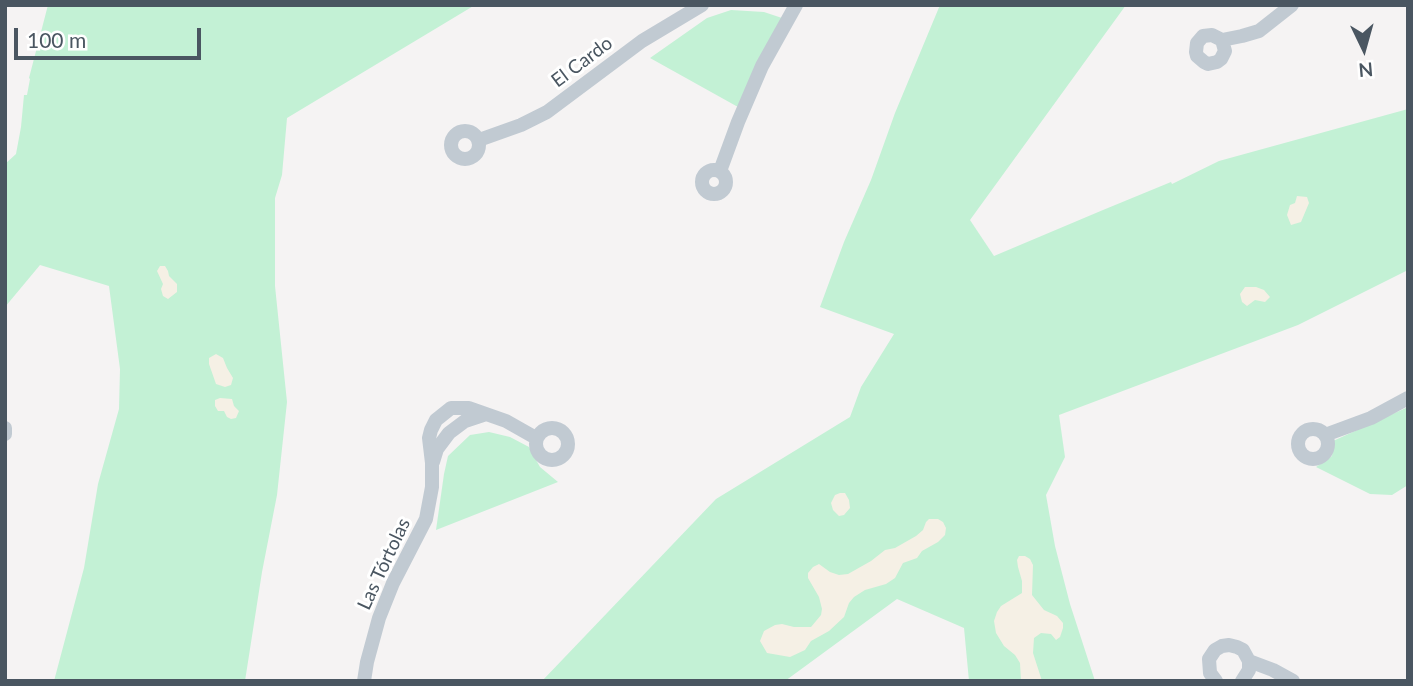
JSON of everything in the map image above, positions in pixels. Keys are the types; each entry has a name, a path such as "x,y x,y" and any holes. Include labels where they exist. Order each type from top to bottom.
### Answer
{"street":[{"name":"El Cardo","path":"479,140 521,125 547,112 642,41 702,5"},
{"path":"720,171 762,66 796,5"},
{"path":"1222,40 1259,31 1292,5"},
{"path":"1325,435 1371,418 1408,398"},
{"name":"Las Tórtolas","path":"364,681 379,618 393,583 426,519 432,488 432,463 437,449 449,433 465,421 486,414 506,421 536,439"},
{"path":"5,428 5,434"},
{"path":"1216,681 1210,674 1209,659 1215,650 1229,645 1243,650 1249,662 1249,670 1242,681"},
{"path":"1249,662 1273,670 1293,681"}],"green space":[{"path":"48,5 475,5 287,118 282,175 275,198 275,286 287,402 277,495 245,681 54,681 84,568 98,484 119,409 120,369 109,286 40,265 5,307 5,164 16,154 24,95 27,95"},
{"path":"940,5 1126,5 970,220 994,256 1171,182 1172,184 1219,161 1408,109 1408,270 1298,325 1059,415 1065,457 1046,495 1055,546 1070,604 1095,681 969,681 964,628 897,599 785,681 542,681 716,499 850,417 861,387 894,334 820,307"},
{"path":"731,10 764,12 785,19 738,107 650,58 707,18"},
{"path":"1408,407 1408,485 1392,495 1370,494 1316,467 1332,456 1333,441"},
{"path":"489,432 510,437 529,447 540,467 558,482 436,530 448,456 470,435"}],"sand":[{"path":"1297,196 1307,197 1309,203 1301,222 1291,225 1287,215"},
{"path":"160,266 165,266 169,276 177,284 177,292 168,299 163,296 161,289 163,284 157,271"},
{"path":"1245,287 1264,290 1270,297 1265,302 1255,300 1247,306 1242,302 1240,294"},
{"path":"216,354 223,358 233,378 231,385 225,387 216,384 209,358"},
{"path":"232,399 239,411 236,418 231,419 224,411 218,411 215,400"},
{"path":"845,493 850,508 844,515 839,516 831,503 835,495"},
{"path":"929,519 943,522 945,535 922,551 917,558 903,563 895,578 854,597 844,617 829,631 811,641 805,650 790,657 767,653 760,641 764,631 782,624 811,627 821,615 819,597 808,578 813,567 819,564 830,572 848,574 885,550 895,548 916,536"},
{"path":"1019,556 1030,559 1033,565 1032,595 1044,610 1057,616 1063,623 1060,637 1056,640 1051,634 1041,633 1034,638 1033,653 1042,681 1021,681 1020,663 996,633 994,621 997,612 1001,606 1022,593 1017,560"}]}
